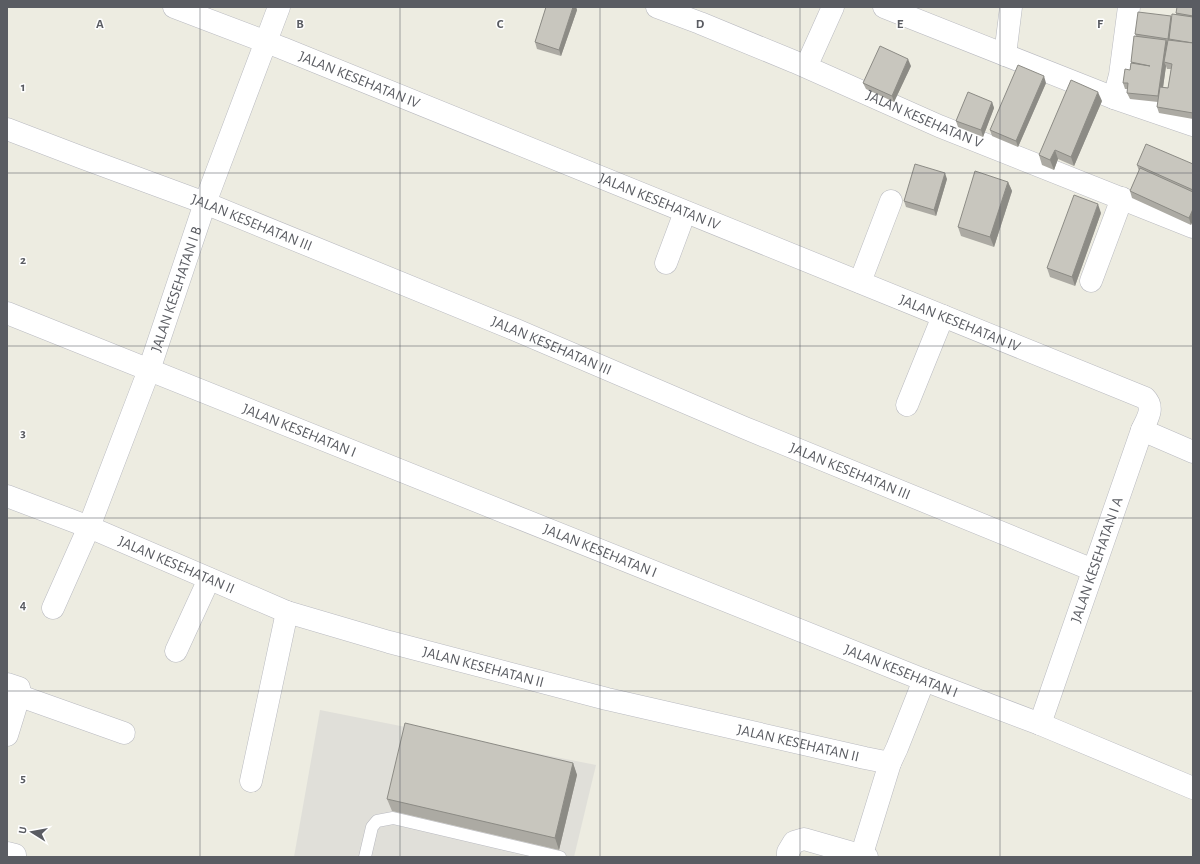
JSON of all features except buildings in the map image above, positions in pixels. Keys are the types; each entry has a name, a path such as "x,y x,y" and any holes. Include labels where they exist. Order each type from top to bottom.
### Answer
{"street":[{"name":"JALAN KESEHATAN IV","path":"174,7 266,42 1145,398"},
{"name":"JALAN KESEHATAN I B","path":"54,608 89,527 149,370 205,203 279,7"},
{"name":"JALAN KESEHATAN V","path":"657,7 702,15 795,62 939,126 1193,227"},
{"path":"811,56 833,7"},
{"path":"884,7 1114,98 1193,126"},
{"path":"1005,55 1011,7"},
{"path":"1114,98 1120,75 1129,7"},
{"name":"JALAN KESEHATAN III","path":"7,129 205,203 509,327 745,428 1093,570"},
{"path":"1091,281 1122,198"},
{"path":"860,282 891,201"},
{"path":"666,263 685,212"},
{"name":"JALAN KESEHATAN I","path":"7,313 924,680 1040,724 1193,788"},
{"path":"907,405 942,316"},
{"name":"JALAN KESEHATAN I A","path":"1040,724 1142,430 1151,409 1150,403 1145,398"},
{"path":"1142,430 1193,452"},
{"name":"JALAN KESEHATAN II","path":"7,496 89,527 287,612 389,642 607,699 890,763"},
{"path":"176,651 209,578"},
{"path":"252,781 287,612"},
{"path":"788,857 788,852 794,842 804,839 863,856 890,763 924,680"},
{"path":"7,735 13,690 124,732"}],"lane":[{"path":"365,857 372,827 376,821 394,818 560,857"}],"shaded area":[{"path":"320,710 596,765 574,857 294,857"}]}
